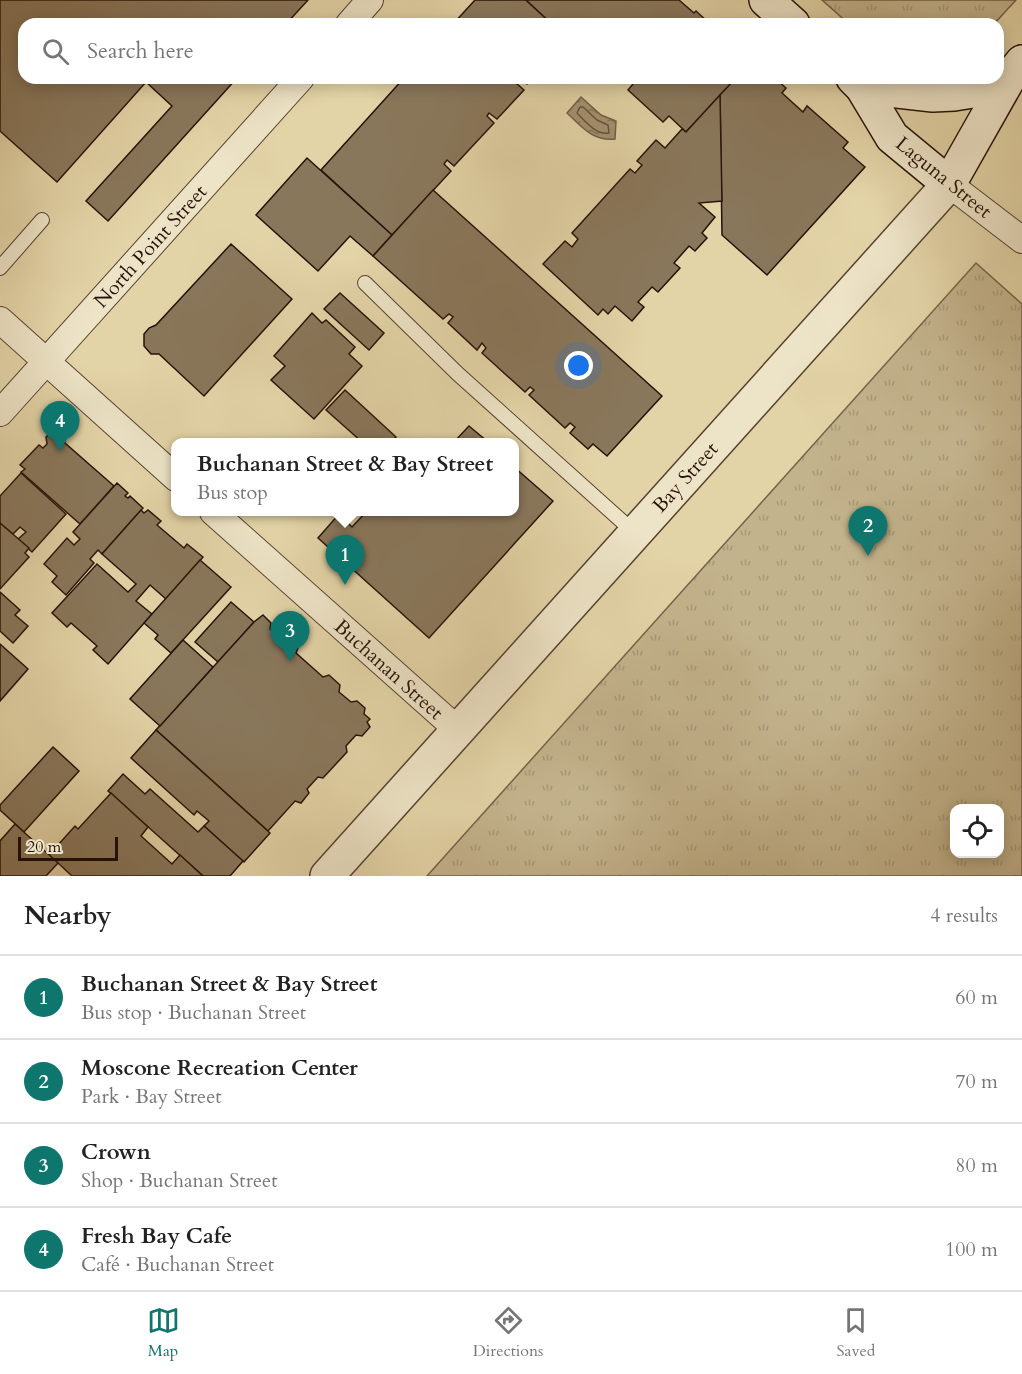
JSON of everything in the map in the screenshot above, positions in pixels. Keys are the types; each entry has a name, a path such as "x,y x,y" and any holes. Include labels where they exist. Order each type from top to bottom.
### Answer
{"street":[{"path":"354,18 370,0"},
{"path":"766,0 786,18"},
{"name":"Bay Street","path":"327,876 949,184 1016,70"},
{"name":"North Point Street","path":"0,413 296,84"},
{"name":"Laguna Street","path":"859,84 892,137 1022,240"},
{"path":"864,84 887,91 954,94 979,90 990,84"},
{"path":"0,320 171,474"},
{"name":"Buchanan Street","path":"217,516 458,730"}],"lane":[{"path":"0,268 42,220"},
{"path":"365,283 458,374 635,533"}],"green space":[{"path":"822,0 1016,0 1000,18 842,18"},
{"path":"976,263 1022,304 1022,876 427,876"}],"water":[{"path":"581,97 601,115 616,121 615,139 600,138 594,135 567,113"}],"building":[{"path":"0,0 308,0 292,18 18,18 18,84 144,84 57,182 0,131"},
{"path":"475,0 526,0 546,18 458,18"},
{"path":"526,0 679,0 704,18 546,18"},
{"path":"148,84 232,84 108,221 86,201 172,106"},
{"path":"399,84 517,84 524,90 497,119 489,113 487,116 494,123 454,166 447,160 444,164 451,171 392,235 321,170"},
{"path":"633,84 730,84 686,132 669,116 663,122 628,90"},
{"path":"730,84 782,84 786,88 782,93 803,112 807,106 848,142 843,148 865,167 767,275 722,235 720,95"},
{"path":"720,95 722,201 699,203 715,217 702,233 707,238 695,251 689,246 674,263 680,268 658,292 652,287 638,302 644,307 632,321 615,306 608,314 603,309 598,315 543,264 565,241 572,247 578,239 572,233 630,169 635,173 642,165 637,161 656,140 665,148 682,129 686,132"},
{"path":"307,158 392,235 373,256 350,236 318,271 256,215"},
{"path":"433,190 662,396 607,456 593,444 588,449 570,433 575,427 570,423 565,428 529,395 534,390 530,387 525,392 482,353 486,348 482,343 477,350 448,323 453,317 449,314 443,319 373,256"},
{"path":"231,244 292,299 204,396 159,354 151,354 144,346 144,334 156,325"},
{"path":"340,293 384,333 369,350 324,309"},
{"path":"312,313 322,323 326,320 355,347 349,354 362,366 314,419 271,380 285,366 274,356"},
{"path":"345,390 396,437 358,438 326,410"},
{"path":"469,426 483,438 458,438"},
{"path":"59,431 64,436 65,443 114,486 80,524 21,472 25,469 20,465 39,445 43,448 47,444 46,437 52,432"},
{"path":"519,471 553,501 429,638 318,538 337,516 341,516 352,527 362,516 519,516"},
{"path":"21,473 66,514 32,552 18,539 26,532 20,527 13,534 0,523 0,496"},
{"path":"117,483 128,493 125,496 128,498 130,496 143,508 102,554 98,550 90,559 94,563 66,595 52,582 57,576 44,564 67,538 74,545 80,539 73,532"},
{"path":"141,510 144,513 148,510 161,521 157,525 184,548 187,544 203,557 166,599 150,585 136,601 152,614 108,664 93,650 97,646 71,623 67,627 52,613 97,564 128,592 136,584 102,554"},
{"path":"0,523 29,548 25,553 29,557 0,589"},
{"path":"200,560 231,587 171,653 155,639 158,635 144,623"},
{"path":"0,592 20,610 15,615 28,626 13,643 0,631"},
{"path":"231,602 254,622 218,662 195,642"},
{"path":"263,615 271,623 270,629 284,642 289,640 298,648 296,653 323,677 329,675 340,685 339,692 351,702 357,701 365,708 364,714 370,719 367,722 370,727 362,736 356,735 346,746 347,752 323,778 318,777 307,789 309,793 301,803 295,801 268,831 156,730 254,622"},
{"path":"183,640 213,667 160,726 130,699"},
{"path":"0,644 28,669 0,701"},
{"path":"156,730 270,833 244,862 204,826 209,821 197,811 194,815 131,758"},
{"path":"53,747 79,771 24,832 0,810 0,805"},
{"path":"123,774 145,794 150,789 198,832 204,826 243,861 230,876 203,876 108,791"},
{"path":"111,793 148,827 141,836 172,864 180,855 203,876 72,876 49,855 75,826 78,829"},
{"path":"15,824 58,863 46,876 0,876 0,841"}],"place":[{"name":"Fresh Bay Cafe","path":"60,451"},
{"name":"Moscone Recreation Center","path":"868,556"},
{"name":"Buchanan Street & Bay Street","path":"345,585"},
{"name":"Crown","path":"290,661"}]}
